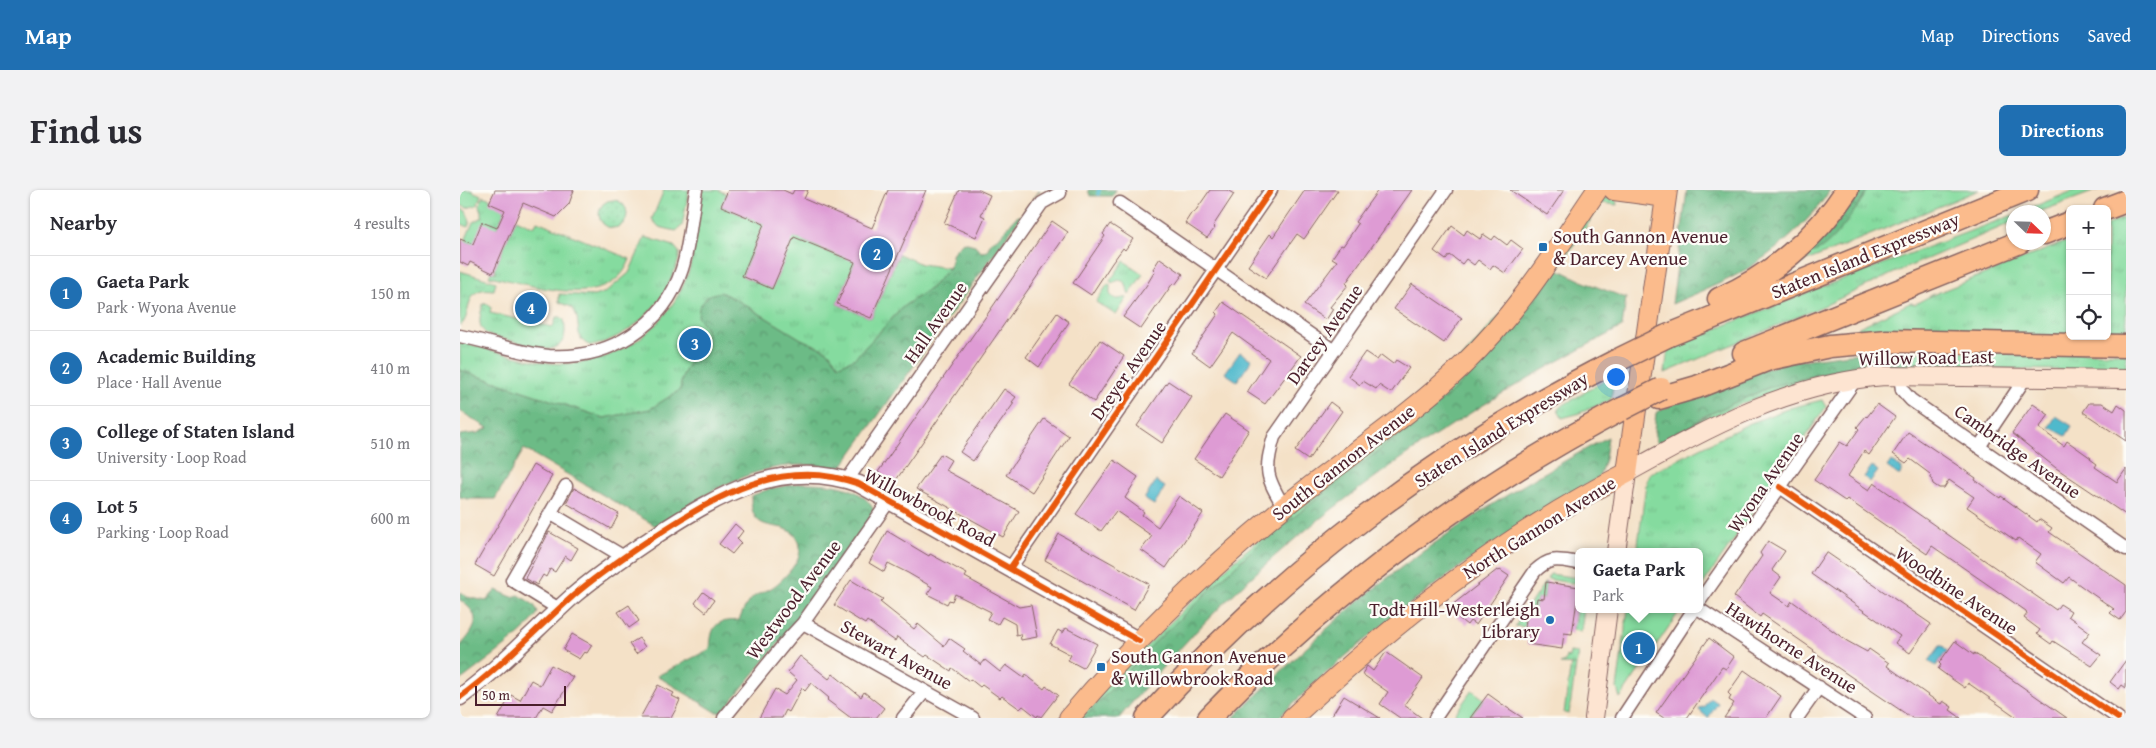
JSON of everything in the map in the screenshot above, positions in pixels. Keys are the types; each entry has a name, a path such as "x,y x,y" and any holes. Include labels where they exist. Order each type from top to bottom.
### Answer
{"highway":[{"path":"1667,336 1710,302 1748,284 1794,252 1820,225 1847,190"},
{"name":"Staten Island Expressway","path":"1147,718 1200,661 1247,617 1346,532 1472,443 1526,409 1667,336 2027,190"},
{"path":"2111,206 2126,200"},
{"path":"2051,230 2066,225"},
{"path":"1209,718 1294,636 1394,553 1503,477 1615,412 1660,394 1816,323 2006,248"},
{"path":"1660,394 1697,387 1769,359 1830,346 1887,341 2126,346"}],"main road":[{"name":"South Gannon Avenue","path":"1069,718 1138,641 1233,550 1284,507 1415,406 1465,363 1519,301 1597,190"},
{"path":"1614,190 1666,194 1617,548"},
{"name":"Willow Road East","path":"1627,473 1706,429 1752,408 1815,388 1856,379 1900,375 2126,379"},
{"name":"North Gannon Avenue","path":"1292,718 1363,653 1464,574 1549,517 1627,473"},
{"path":"1594,718 1607,613"}],"street":[{"path":"460,336 528,352 561,356 597,351 631,336 656,315 667,302 676,284 685,258 696,190"},
{"name":"Dreyer Avenue","path":"1010,568 1271,190"},
{"name":"Darcey Avenue","path":"1284,507 1268,476 1267,461 1274,437 1446,190"},
{"name":"Hall Avenue","path":"847,480 1042,204 1060,193"},
{"path":"1120,203 1334,352"},
{"name":"Cambridge Avenue","path":"1900,375 1902,390 1911,400 2126,549"},
{"path":"1979,447 2026,377"},
{"name":"Wyona Avenue","path":"1703,596 1856,379"},
{"name":"Willowbrook Road","path":"460,697 494,671 559,609 624,556 713,500 740,487 780,476 803,474 847,480 889,501 1138,641"},
{"path":"559,609 512,580 566,486"},
{"name":"Woodbine Avenue","path":"1780,487 2118,718"},
{"name":"Westwood Avenue","path":"724,718 803,623 889,501"},
{"path":"550,513 624,556"},
{"path":"1435,718 1535,571 1545,562 1555,560 1575,562"},
{"name":"Hawthorne Avenue","path":"1703,611 1865,718"},
{"path":"1622,718 1691,613"},
{"name":"Stewart Avenue","path":"803,623 973,718"},
{"path":"1797,718 1819,687"},
{"path":"903,718 924,691"}],"green space":[{"path":"460,190 470,190 481,195 477,205 467,208 460,205"},
{"path":"664,190 689,190 682,226 676,231 659,227 652,219"},
{"path":"703,190 718,190 727,194 722,206 773,228 760,233 742,276 772,289 790,246 785,233 838,256 858,255 837,304 871,318 899,254 921,264 949,268 932,287 904,306 854,359 839,365 828,351 801,339 737,300 720,292 698,318 707,332 706,339 704,345 684,373 680,390 650,409 604,418 460,370 460,342 538,361 571,364 593,360 633,343 650,330 678,296 687,276 692,258"},
{"path":"1040,190 840,469 806,465 761,471 743,477 707,494 656,526 524,449 495,499 468,499 460,497 460,435 478,433 488,428 460,411 460,370 604,418 650,409 680,390 684,373 704,345 706,339 707,332 698,318 699,307 709,295 720,292 737,300 801,339 828,351 839,365 854,359 904,306 932,287 949,268 953,252 963,242 975,245 981,252 987,251 991,242 1000,236 1015,218 1021,215"},
{"path":"1088,190 1116,190 1112,196 1090,196"},
{"path":"1687,190 1830,190 1807,220 1769,254 1728,280 1672,304"},
{"path":"1857,190 1868,190 1835,236 1819,250 1812,252 1811,249"},
{"path":"1868,190 1979,190 1792,267 1802,248 1834,237"},
{"path":"2075,190 2098,190 2051,208 2051,205 2038,205"},
{"path":"483,196 491,199 490,202 494,205 509,201 487,250 465,241 473,222 483,217 479,206"},
{"path":"1601,199 1616,200 1617,205 1602,203 1532,304 1471,374 1449,395 1252,550 1151,646 1084,718 1079,718 1105,687 1226,568 1298,506 1405,424"},
{"path":"613,200 623,204 627,214 623,224 613,228 603,224 599,214 603,204"},
{"path":"460,208 466,211 470,221 468,227 460,223"},
{"path":"2126,217 2126,339 2111,339 2111,223"},
{"path":"2006,218 2006,225 1894,273 1828,304 1665,373 1668,348 1816,289"},
{"path":"516,219 534,227 537,221 630,259 620,276 605,286 588,291 547,289 489,276 491,272 496,272 495,268"},
{"path":"645,237 674,246 679,252 678,263 668,285 655,306 638,323 607,341 596,345 589,345 581,338 575,312 572,308 559,302 559,294 594,296 606,292 629,273"},
{"path":"2066,242 2066,338 1858,332 1859,327 1910,303 1915,304 1932,295 2045,250 2051,250 2051,248"},
{"path":"1124,261 1143,274 1129,295 1124,282 1119,280 1112,283 1110,281"},
{"path":"1558,269 1584,282 1626,298 1622,327 1495,398 1453,424 1373,479 1296,538 1249,580 1160,670 1119,718 1084,718 1151,646 1252,550 1449,395 1464,381 1507,335"},
{"path":"460,271 496,282 494,290 476,292 470,301 464,322 460,326"},
{"path":"1108,284 1110,285 1112,297 1116,299 1127,298 1116,315 1096,302"},
{"path":"486,303 491,307 490,313 553,327 556,317 561,317 564,320 565,326 563,340 556,347 545,349 488,335 480,325 483,304"},
{"path":"1858,353 1900,353 1902,360 1899,364 1841,369 1770,387 1703,417 1682,432 1657,445 1654,431 1656,413 1678,401 1785,362"},
{"path":"1900,353 2126,353 2126,371 1883,367 1804,382 1755,398 1682,432 1708,415 1737,401 1796,379 1902,356"},
{"path":"1614,375 1611,400 1562,418 1558,409 1560,407"},
{"path":"1822,400 1826,407 1703,584 1703,548 1638,548 1649,474 1748,424 1790,408"},
{"path":"1608,437 1605,459 1599,477 1514,530 1431,588 1353,650 1278,718 1233,718 1339,618 1415,557 1509,494"},
{"path":"801,483 832,485 853,491 870,503 875,513 800,618 722,712 716,712 657,676 710,649 713,631 718,624 739,620 750,600 777,584 792,568 800,553 798,540 785,529 762,523 756,518 752,510 751,496 769,489"},
{"path":"1550,574 1575,577 1575,582 1571,583 1547,579"},
{"path":"1545,582 1544,599 1537,598 1534,613 1527,612 1525,627 1515,626"},
{"path":"496,590 512,597 519,595 534,605 538,612 533,620 515,638 460,681 460,646 474,628 475,617 472,611 460,600 460,592 467,597 486,601"},
{"path":"1576,613 1583,613 1581,632 1573,630"},
{"path":"1627,613 1678,613 1620,698 1617,688"},
{"path":"1570,652 1578,653 1576,665 1560,664 1565,661 1566,656 1569,657"},
{"path":"1571,664 1576,665 1569,714 1564,713"},
{"path":"1472,690 1484,699 1469,718 1459,718 1455,714"}],"water":[{"path":"1240,352 1252,360 1237,381 1225,373"},
{"path":"2056,416 2072,426 2066,436 2049,427"},
{"path":"1891,461 1902,468 1900,475 1887,467"},
{"path":"1872,466 1878,471 1870,482 1864,477"},
{"path":"1156,481 1165,487 1154,505 1144,499"},
{"path":"1940,646 1943,646 1947,651 1936,666 1929,661"},
{"path":"1710,698 1718,703 1708,718 1699,710 1701,707 1703,708"}],"building":[{"path":"495,190 574,190 569,204 556,217 523,203 493,273 470,262 468,266 460,262 460,239 473,244 482,222 497,228 505,210 489,203"},
{"path":"728,190 783,190 792,194 794,190 808,190 804,199 872,228 888,190 926,190 871,318 837,304 855,262 794,237 772,289 742,276 764,224 721,206"},
{"path":"959,190 979,190 990,195 981,215 985,217 976,237 944,223"},
{"path":"1210,190 1227,190 1234,194 1213,226 1215,228 1207,238 1185,223"},
{"path":"1305,190 1338,190 1304,239 1297,234 1266,278 1248,266 1270,234 1273,237"},
{"path":"1378,190 1412,190 1346,283 1348,285 1330,307 1333,309 1326,320 1304,305 1337,261 1332,258 1358,224 1355,222"},
{"path":"1510,190 1564,190 1547,215"},
{"path":"1052,221 1068,232 894,483 878,472"},
{"path":"1110,224 1133,239 1125,250 1123,248 1091,295 1073,283 1105,236 1103,234"},
{"path":"1452,226 1464,235 1467,230 1480,239 1483,234 1492,240 1495,236 1507,245 1511,240 1523,249 1505,273 1493,265 1490,269 1478,260 1474,265 1466,259 1462,264 1450,255 1446,260 1434,251"},
{"path":"1160,258 1183,274 1175,285 1173,283 1141,329 1123,317 1146,286"},
{"path":"1412,284 1462,318 1444,343 1394,309"},
{"path":"1223,302 1301,356 1265,404 1247,392 1269,359 1233,333 1210,366 1192,353 1218,314 1216,312"},
{"path":"1057,313 1069,322 1039,367 1026,357"},
{"path":"1100,340 1124,356 1094,402 1069,384"},
{"path":"1365,352 1377,360 1381,355 1393,364 1396,360 1409,368 1391,393 1379,385 1376,389 1363,381 1360,385 1348,376"},
{"path":"1168,381 1192,397 1162,443 1137,426"},
{"path":"1004,389 1016,397 1012,402 1014,403 973,461 960,452"},
{"path":"1330,402 1342,411 1308,460 1295,451"},
{"path":"2089,403 2102,403 2114,411 2118,404 2126,410 2126,441 2083,412"},
{"path":"1877,404 1895,417 1869,455 1864,451 1848,476 1869,490 1874,483 2056,610 2060,604 2071,611 2068,616 2090,632 2082,642 2101,655 2092,666 2053,641 2051,644 2037,634 2040,630 2024,618 2027,614 2026,611 1932,546 1927,554 1847,499 1845,501 1814,480 1840,442 1847,446 1859,429 1857,427"},
{"path":"2033,404 2049,415 2039,428 2064,446 2067,441 2091,458 2097,464 2095,467 2117,482 2126,469 2126,515 2056,468 2012,433"},
{"path":"1225,414 1249,430 1219,476 1194,459"},
{"path":"1044,419 1069,436 1032,492 1006,475"},
{"path":"1908,432 1976,478 1975,480 2000,498 2001,496 2037,522 2039,519 2052,528 2049,532 2126,585 2126,612 2120,620 2110,613 2114,609 2069,577 2064,583 2035,562 2041,554 2018,538 2016,541 1967,507 1974,497 1949,480 1944,488 1939,488 1933,484 1930,474 1910,459 1906,463 1893,454"},
{"path":"941,454 951,460 945,470 1019,511 1003,537 916,489"},
{"path":"1114,460 1138,477 1125,498 1144,512 1142,515 1158,527 1179,496 1203,513 1166,568 1141,550 1152,536 1116,511 1101,531 1076,514"},
{"path":"533,465 552,476 494,576 475,565"},
{"path":"574,488 619,514 611,529 566,503"},
{"path":"735,524 743,531 737,539 741,543 732,554 719,544"},
{"path":"887,531 929,556 930,554 967,574 965,577 1019,607 1031,605 1037,637 1021,640 1020,634 1016,635 1015,624 1002,617 998,624 987,619 991,612 955,594 952,601 949,600 947,604 927,594 932,587 908,573 888,563 884,572 869,563"},
{"path":"549,532 578,548 571,560 565,556 555,572 550,569 546,577 543,575 537,585 525,578"},
{"path":"1059,534 1149,584 1134,610 1045,560"},
{"path":"1768,541 1785,551 1772,570 1781,577 1770,593 1789,606 1792,601 1847,641 1867,652 1869,649 1889,663 1887,666 1939,703 1941,704 1943,701 1952,707 1950,710 1961,718 1912,718 1762,614 1760,617 1734,597 1762,556 1760,553"},
{"path":"1826,552 1931,624 1910,653 1895,643 1900,636 1811,574"},
{"path":"1497,570 1509,576 1476,625 1470,621 1467,625 1447,609"},
{"path":"851,580 883,599 880,602 914,629 918,624 944,646 949,638 965,649 963,651 981,665 985,660 1000,672 1006,665 1024,678 1026,675 1044,689 1046,686 1058,695 1041,717 1038,715 1037,717 1023,706 1020,709 982,685 980,687 970,679 969,681 952,668 951,671 927,655 925,657 897,637 895,641 867,621 865,624 834,605"},
{"name":"Todt Hill-Westerleigh Library","path":"1546,582 1575,586 1575,613 1572,634 1564,633 1562,649 1527,644 1529,628 1525,627 1527,612 1534,613 1537,598 1544,599"},
{"path":"703,592 714,600 706,612 695,603"},
{"path":"629,605 639,621 629,628 618,612"},
{"path":"1066,628 1097,644 1083,668 1068,660 1071,655 1050,644 1058,630 1063,633"},
{"path":"572,634 592,645 587,653 584,652 579,659 563,650"},
{"path":"639,638 645,647 636,654 629,644"},
{"path":"1709,638 1734,657 1726,669 1722,667 1687,718 1664,718 1656,713"},
{"path":"1955,641 2067,718 2018,718 1968,683 1965,688 1949,677 1938,669 1941,665 1939,663"},
{"path":"1386,652 1423,678 1404,705 1422,718 1400,718 1380,704 1388,692 1362,674 1367,666 1373,671"},
{"path":"800,656 829,679 833,674 861,697 864,692 884,708 876,718 851,718 827,700 829,698 811,683 805,691 802,688 789,712 786,710 782,718 759,718 775,689 785,695 797,680 788,672"},
{"path":"2126,660 2126,688 2122,685 2119,689 2110,682"},
{"path":"551,665 573,677 552,711 543,706 536,718 498,718 511,695 520,700 531,680 540,685"},
{"path":"1744,670 1781,696 1766,718 1724,718 1734,703 1729,700 1731,696 1728,693"},
{"path":"658,685 674,693 672,696 680,700 676,709 671,718 640,718"},
{"path":"1488,694 1506,707 1523,718 1470,718"},
{"path":"1344,696 1380,718 1330,718"}],"waterway":[{"path":"1098,194 1099,190"}],"cycle path":[{"path":"1011,567 1271,190"},
{"path":"460,697 504,661 583,588 613,565 679,521 727,494 777,477 804,475 831,477 859,484 1139,641"},
{"path":"1780,487 2118,718"}],"place":[{"name":"South Gannon Avenue & Darcey Avenue","path":"1543,247"},
{"name":"Academic Building","path":"877,254"},
{"name":"Lot 5","path":"531,308"},
{"name":"College of Staten Island","path":"695,344"},
{"name":"Todt Hill-Westerleigh Library","path":"1550,620"},
{"name":"Gaeta Park","path":"1639,648"},
{"name":"South Gannon Avenue & Willowbrook Road","path":"1101,667"}]}
